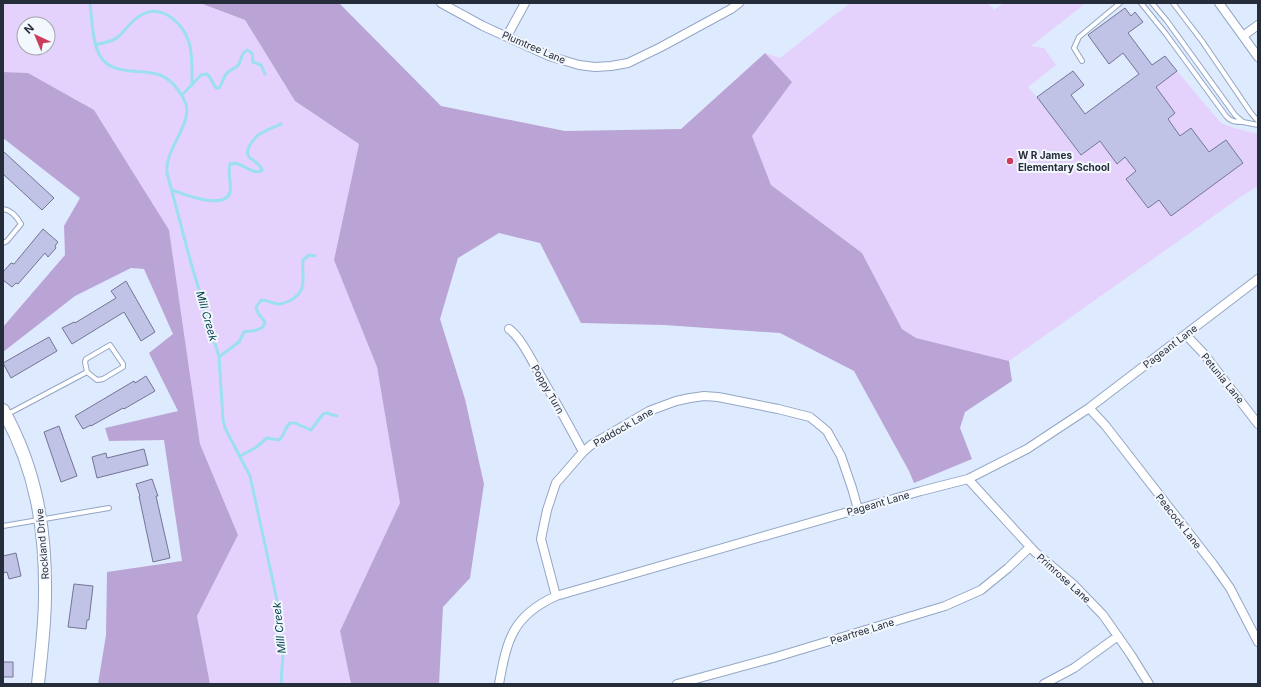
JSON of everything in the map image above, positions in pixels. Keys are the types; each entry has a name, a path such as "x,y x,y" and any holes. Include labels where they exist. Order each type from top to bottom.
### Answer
{"street":[{"name":"Plumtree Lane","path":"441,3 483,26 549,56 574,64 595,67 628,63 661,47 731,9 739,3"},
{"path":"507,36 525,3"},
{"path":"1219,3 1258,57"},
{"path":"1243,36 1258,24"},
{"name":"Pageant Lane","path":"499,684 504,656 514,628 534,608 546,601 556,596 921,491 968,479 1027,449 1089,408 1258,279"},
{"name":"Poppy Turn","path":"509,329 533,362 583,452"},
{"name":"Petunia Lane","path":"1186,335 1204,354 1258,424"},
{"name":"Paddock Lane","path":"556,596 541,539 546,510 556,483 583,452 601,438 649,411 676,401 704,396 718,397 810,417 827,431 841,456 858,509"},
{"name":"Peacock Lane","path":"1089,408 1105,425 1213,564 1230,588 1258,642"},
{"name":"Rockland Drive","path":"4,412 26,462 37,498 41,519 45,597 38,684"},
{"name":"Primrose Lane","path":"968,479 1030,547 1093,603 1118,636 1149,684"},
{"name":"Peartree Lane","path":"677,684 774,658 945,606 981,590 1008,568 1030,547"},
{"path":"1044,684 1074,668 1118,636"}],"lane":[{"path":"1082,61 1074,48 1079,37 1120,3"},
{"path":"1141,3 1166,34 1226,116 1230,120 1237,122 1258,125"},
{"path":"1152,3 1167,21 1230,109 1244,122"},
{"path":"1173,3 1202,41 1258,121"},
{"path":"3,209 6,209 17,218 20,224 3,243"},
{"path":"110,344 123,364 123,367 103,379 97,380 87,372 85,362 86,358 110,344"},
{"path":"4,412 87,372"},
{"path":"3,526 109,508"}],"shaded area":[{"path":"3,3 200,3 245,20 295,101 359,144 334,260 377,367 400,503 340,631 351,684 210,684 197,616 238,535 200,444 169,230 28,73 3,72"},
{"path":"200,3 339,3 441,106 565,131 681,129 765,53 792,82 752,136 771,185 862,253 902,329 916,338 1009,361 1012,381 965,412 960,428 972,459 914,483 909,471 854,371 780,333 664,325 581,323 540,243 499,233 458,258 440,319 465,399 484,484 470,578 443,607 439,684 351,684 340,631 400,503 377,367 334,260 359,144 295,101 245,20"},
{"name":"W R James Elementary School","path":"850,3 988,3 994,10 1004,3 1086,3 1031,46 1044,48 1056,65 1028,87 1080,155 1100,141 1117,164 1125,157 1136,171 1126,179 1147,208 1159,200 1171,216 1243,163 1226,140 1209,152 1191,128 1180,136 1168,119 1175,113 1156,87 1177,71 1221,123 1258,134 1258,186 1009,361 916,338 902,329 862,253 771,185 752,136 792,82 765,53 780,58"},
{"path":"3,72 28,73 94,110 169,230 200,444 238,535 197,616 210,684 98,684 106,635 107,572 182,561 164,440 109,441 105,428 178,411 149,353 173,334 144,269 131,268 75,296 3,352 3,327 65,255 64,226 80,198 3,138"}],"building":[{"path":"1125,8 1131,16 1135,12 1143,22 1128,33 1152,65 1165,56 1177,71 1156,87 1175,113 1168,119 1180,136 1191,128 1209,152 1226,140 1243,163 1171,216 1159,200 1148,208 1126,179 1136,171 1125,157 1117,164 1100,141 1081,155 1037,97 1073,71 1084,85 1071,95 1085,114 1139,74 1123,53 1109,64 1088,35"},
{"path":"3,151 54,198 42,210 3,174"},
{"path":"43,229 58,242 55,246 56,248 48,257 45,253 18,284 16,283 12,287 3,280 3,272 11,263 14,264"},
{"path":"126,281 155,332 141,341 124,312 72,344 62,328 74,322 75,323 116,298 111,291"},
{"path":"49,337 57,351 11,378 3,363"},
{"path":"146,376 155,391 124,409 123,408 83,429 75,416 134,381 135,383"},
{"path":"59,426 77,476 61,482 44,432"},
{"path":"144,449 148,465 97,478 92,457 106,453 107,458"},
{"path":"152,479 158,496 156,496 170,558 153,562 140,496 136,484"},
{"path":"16,553 21,576 9,579 7,572 3,573 3,556"},
{"path":"74,584 93,586 89,620 87,620 86,629 68,627"},
{"path":"3,662 13,662 13,677 3,677"}],"waterway":[{"name":"Mill Creek","path":"90,3 95,42 99,54 104,61 110,66 118,69 152,73 163,76 174,85 186,104 187,112 185,120 170,155 167,164 167,173 191,263 219,357 223,420 225,428 250,476 277,600 283,654 281,684"},
{"path":"95,45 116,39 130,24 143,14 150,12 165,14 177,23 186,35 189,42 192,58 192,85"},
{"path":"182,95 201,75 207,74 216,88 219,88 226,74 238,66 243,54 247,50 252,53 253,62 261,65 265,74"},
{"path":"172,190 203,200 212,201 227,198 230,192 230,164 234,163 253,171 261,171 260,166 249,157 248,148 258,135 281,124"},
{"path":"219,357 239,342 244,332 257,330 263,327 265,322 258,313 256,307 261,300 280,304 290,301 297,296 303,282 303,260 309,255 315,256"},
{"path":"240,456 255,448 267,438 279,440 290,423 295,423 311,430 323,414 326,413 337,416"}],"place":[{"name":"W R James Elementary School","path":"1010,161"}]}
